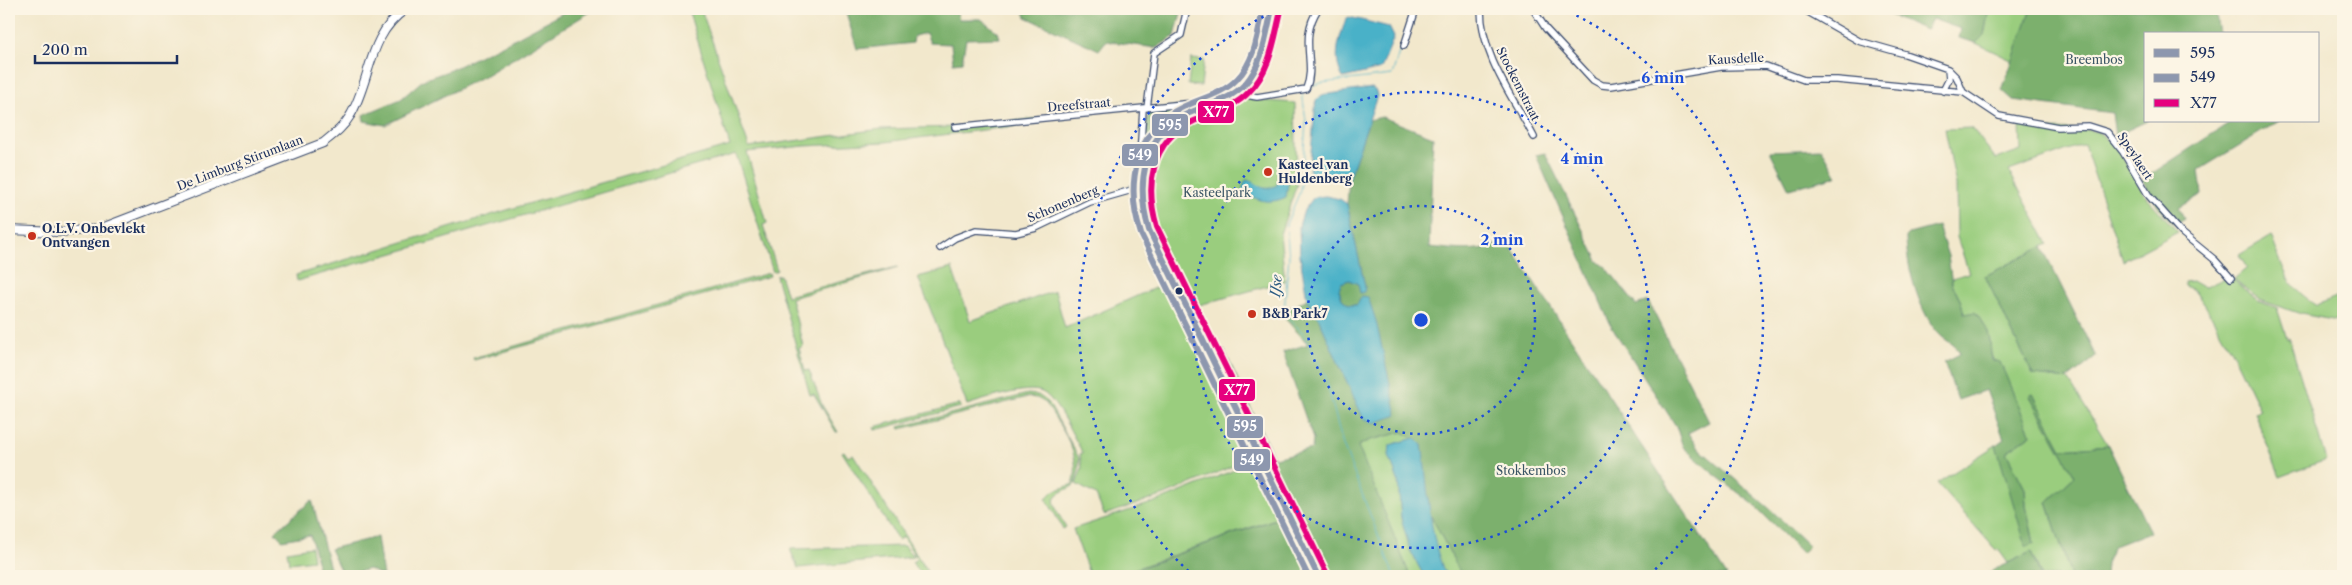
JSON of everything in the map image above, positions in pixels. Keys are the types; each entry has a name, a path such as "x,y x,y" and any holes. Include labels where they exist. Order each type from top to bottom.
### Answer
{"main road":[{"name":"De Limburg Stirumlaan","path":"9,230 66,232 99,229 323,143 340,130 351,115 382,34 394,18 406,9"},
{"path":"1272,9 1258,61 1252,75 1225,100 1185,116 1171,125 1160,136 1147,157 1140,188 1142,210 1149,230 1318,576"}],"street":[{"path":"1147,157 1138,154 1154,53 1181,35 1187,9"},
{"path":"1238,90 1246,95 1257,97 1302,90 1307,86 1309,71 1308,29 1318,9"},
{"path":"1404,46 1416,9"},
{"name":"Stockemstraat","path":"1481,9 1482,26 1491,57 1534,137"},
{"name":"Kausdelle","path":"1533,9 1546,30 1593,80 1602,85 1611,86 1721,67 1756,66 1769,67 1804,80 1837,80 1943,90"},
{"path":"1802,9 1859,41 1948,69 1949,79 1943,90 1963,92"},
{"name":"Speylaert","path":"1948,69 1957,78 1963,92 1992,113 2005,119 2058,127 2088,126 2107,132 2123,152 2149,196 2182,232 2215,260 2231,278"},
{"name":"Dreefstraat","path":"955,126 1193,102 1202,110"},
{"name":"Schonenberg","path":"940,248 955,238 976,230 1016,233 1036,228 1090,202 1132,190 1138,154"}],"green space":[{"path":"570,9 595,9 486,75 385,125 364,121 363,115 401,99 423,80 448,71"},
{"path":"688,9 701,9 749,147 881,129 955,127 1040,118 1041,123 885,142 805,146 747,152 767,223 763,225 777,270 773,272 736,154 297,281 296,275 517,207 730,146"},
{"path":"845,9 956,9 959,19 981,19 998,32 1000,38 966,39 962,62 953,63 951,44 930,43 926,33 914,36 913,43 857,49"},
{"path":"1023,9 1182,9 1175,36 1156,48 1106,41 1099,50 1026,17"},
{"path":"1876,9 1989,9 1984,35 1976,43 1959,38 1961,29 1932,19 1926,30"},
{"path":"1989,9 2031,9 2013,61 1976,43 1984,35"},
{"name":"Breembos","path":"2031,9 2215,9 2219,32 2144,32 2145,122 2115,136 2112,113 2013,100 2002,90"},
{"path":"1191,59 1204,60 1201,86 1188,85"},
{"name":"Kasteelpark","path":"1241,99 1295,103 1297,184 1280,234 1285,281 1192,307 1161,249 1147,213 1144,190 1147,170 1156,153 1168,139 1185,126"},
{"path":"1178,107 1178,118 1163,127 1149,143 1145,142 1148,110"},
{"name":"Stokkembos","path":"1382,117 1433,137 1429,247 1459,250 1477,249 1507,241 1727,576 1462,576 1428,510 1422,445 1403,432 1370,440 1358,446 1410,576 1324,576 1216,354 1224,350 1274,458 1312,449 1313,439 1283,352 1308,344 1280,313 1307,299 1319,319 1363,418 1357,305 1349,305 1342,299 1339,290 1341,283 1349,280 1358,284 1360,288 1365,287 1347,204 1349,179 1369,120"},
{"path":"2230,122 2277,122 2199,170 2202,194 2179,208 2184,218 2174,224 2160,209 2142,180"},
{"path":"2020,124 2046,129 2098,132 2116,146 2147,198 2178,232 2123,261 2084,144 2009,171 2048,244 1985,276 2033,375 2068,379 2108,445 2062,449 2033,394 2030,396 2075,476 2047,502 2071,576 2042,576 2031,552 2008,563 1998,549 1996,550 1937,483 1996,445 2034,543 2026,506 2025,489 2006,452 2031,435 1998,362 1993,360 1989,347 1991,342 1964,314 1961,302 1952,284 1952,278 1969,273 1957,237 1956,185 1945,129 1972,128 1996,159 2021,150"},
{"path":"1822,149 1837,176 1789,189 1770,151"},
{"path":"1545,153 1598,261 1607,268 1636,305 1648,301 1709,422 1688,433 1697,447 1770,509 1809,546 1802,553 1752,503 1715,475 1683,447 1676,426 1611,326 1536,155"},
{"path":"1938,226 1948,256 1952,284 1961,302 1964,314 1975,312 1985,326 1990,339 1992,360 2000,362 2031,435 2006,452 2025,489 2026,506 2034,543 2026,547 1996,445 2004,439 1986,390 1958,400 1944,362 1960,354 1933,327 1921,304 1912,276 1906,237 1909,234"},
{"path":"2271,236 2287,275 2298,291 2306,298 2317,305 2343,294 2343,322 2301,314 2260,300 2234,279 2247,268 2239,255"},
{"path":"2042,247 2096,357 2068,379 2033,375 1985,276"},
{"path":"897,267 791,298 803,346 799,348 805,371 809,370 822,405 838,432 836,432 814,394 810,395 776,276 780,275 787,296"},
{"path":"952,268 970,321 1055,291 1065,328 1166,283 1250,455 1247,460 1165,495 1104,515 1096,495 1076,484 1082,468 1080,454 1083,453 1059,411 1048,396 1035,390 1026,390 967,405 918,277"},
{"path":"769,273 770,276 474,360 473,358"},
{"path":"2229,276 2258,301 2277,308 2287,339 2289,338 2326,460 2280,477 2254,412 2260,410 2233,354 2205,305 2193,289 2185,286 2184,282 2192,281 2204,288"},
{"path":"1028,394 1038,395 1048,402 1079,458 1079,469 1075,484 1055,497 1054,501 1066,527 1063,529 1046,498 1052,492 1073,484 1075,462 1069,442 1046,403 1037,398 1028,397 900,429 899,427"},
{"path":"2033,394 2062,449 2108,445 2150,532 2114,546 2106,563 2105,576 2071,576 2047,502 2075,476 2030,396"},
{"path":"960,404 961,407 875,430 874,427"},
{"path":"1403,432 1415,438 1391,445 1389,456 1398,480 1401,518 1410,550 1424,576 1410,576 1358,450 1358,446 1370,440"},
{"path":"844,451 848,457 853,454 930,576 921,576 912,562 917,559 903,537 898,540 842,452"},
{"path":"1249,464 1283,516 1115,576 1090,576 1073,529 1161,500"},
{"path":"312,500 332,576 316,576 317,561 310,535 282,540 275,532"},
{"path":"1428,510 1462,576 1446,576 1436,554"},
{"path":"1281,517 1312,576 1117,576"},
{"path":"377,537 383,576 369,569 343,576 330,549"},
{"path":"904,546 914,557 798,568 790,549"},
{"path":"311,547 313,560 289,563 287,551"},
{"path":"2031,552 2041,576 1981,576"}],"water":[{"path":"1349,17 1389,27 1394,37 1381,69 1343,78 1337,56 1341,34 1346,19"},
{"path":"1372,88 1376,91 1377,96 1349,179 1315,178 1309,172 1316,100 1322,95"},
{"path":"1285,175 1289,178 1286,197 1274,201 1257,199 1242,189 1246,180 1267,188 1277,185 1279,176"},
{"path":"1326,196 1340,199 1347,204 1365,287 1364,292 1360,293 1358,284 1349,280 1341,283 1339,290 1342,299 1349,305 1357,305 1362,296 1368,297 1376,321 1397,415 1375,423 1363,418 1319,319 1307,299 1300,256 1299,226 1304,210 1314,197"},
{"path":"1415,438 1422,445 1432,528 1446,576 1424,576 1410,550 1401,518 1398,480 1389,456 1390,445"}],"waterway":[{"path":"1408,23 1413,9"},
{"path":"1310,87 1321,83 1392,75 1401,46"},
{"name":"IJse","path":"1302,91 1306,121 1302,180 1299,194 1286,224 1289,256 1284,313 1302,332 1325,375 1343,445 1394,576"}],"transit line":[{"name":"549","path":"1263,9 1252,55 1237,79 1219,92 1183,107 1166,117 1154,130 1144,145 1138,161 1134,179 1134,197 1136,216 1141,234 1308,576"},
{"name":"595","path":"1272,9 1266,39 1256,68 1251,76 1232,95 1187,114 1172,123 1160,135 1151,149 1146,164 1143,196 1149,230 1318,576"},
{"name":"X77","path":"1281,11 1271,54 1262,74 1249,92 1237,102 1178,130 1159,153 1152,181 1153,212 1157,227 1326,572"}],"place":[{"name":"Kasteel van Huldenberg","path":"1268,172"},
{"name":"O.L.V. Onbevlekt Ontvangen","path":"32,236"},
{"name":"B&B Park7","path":"1252,314"}]}
